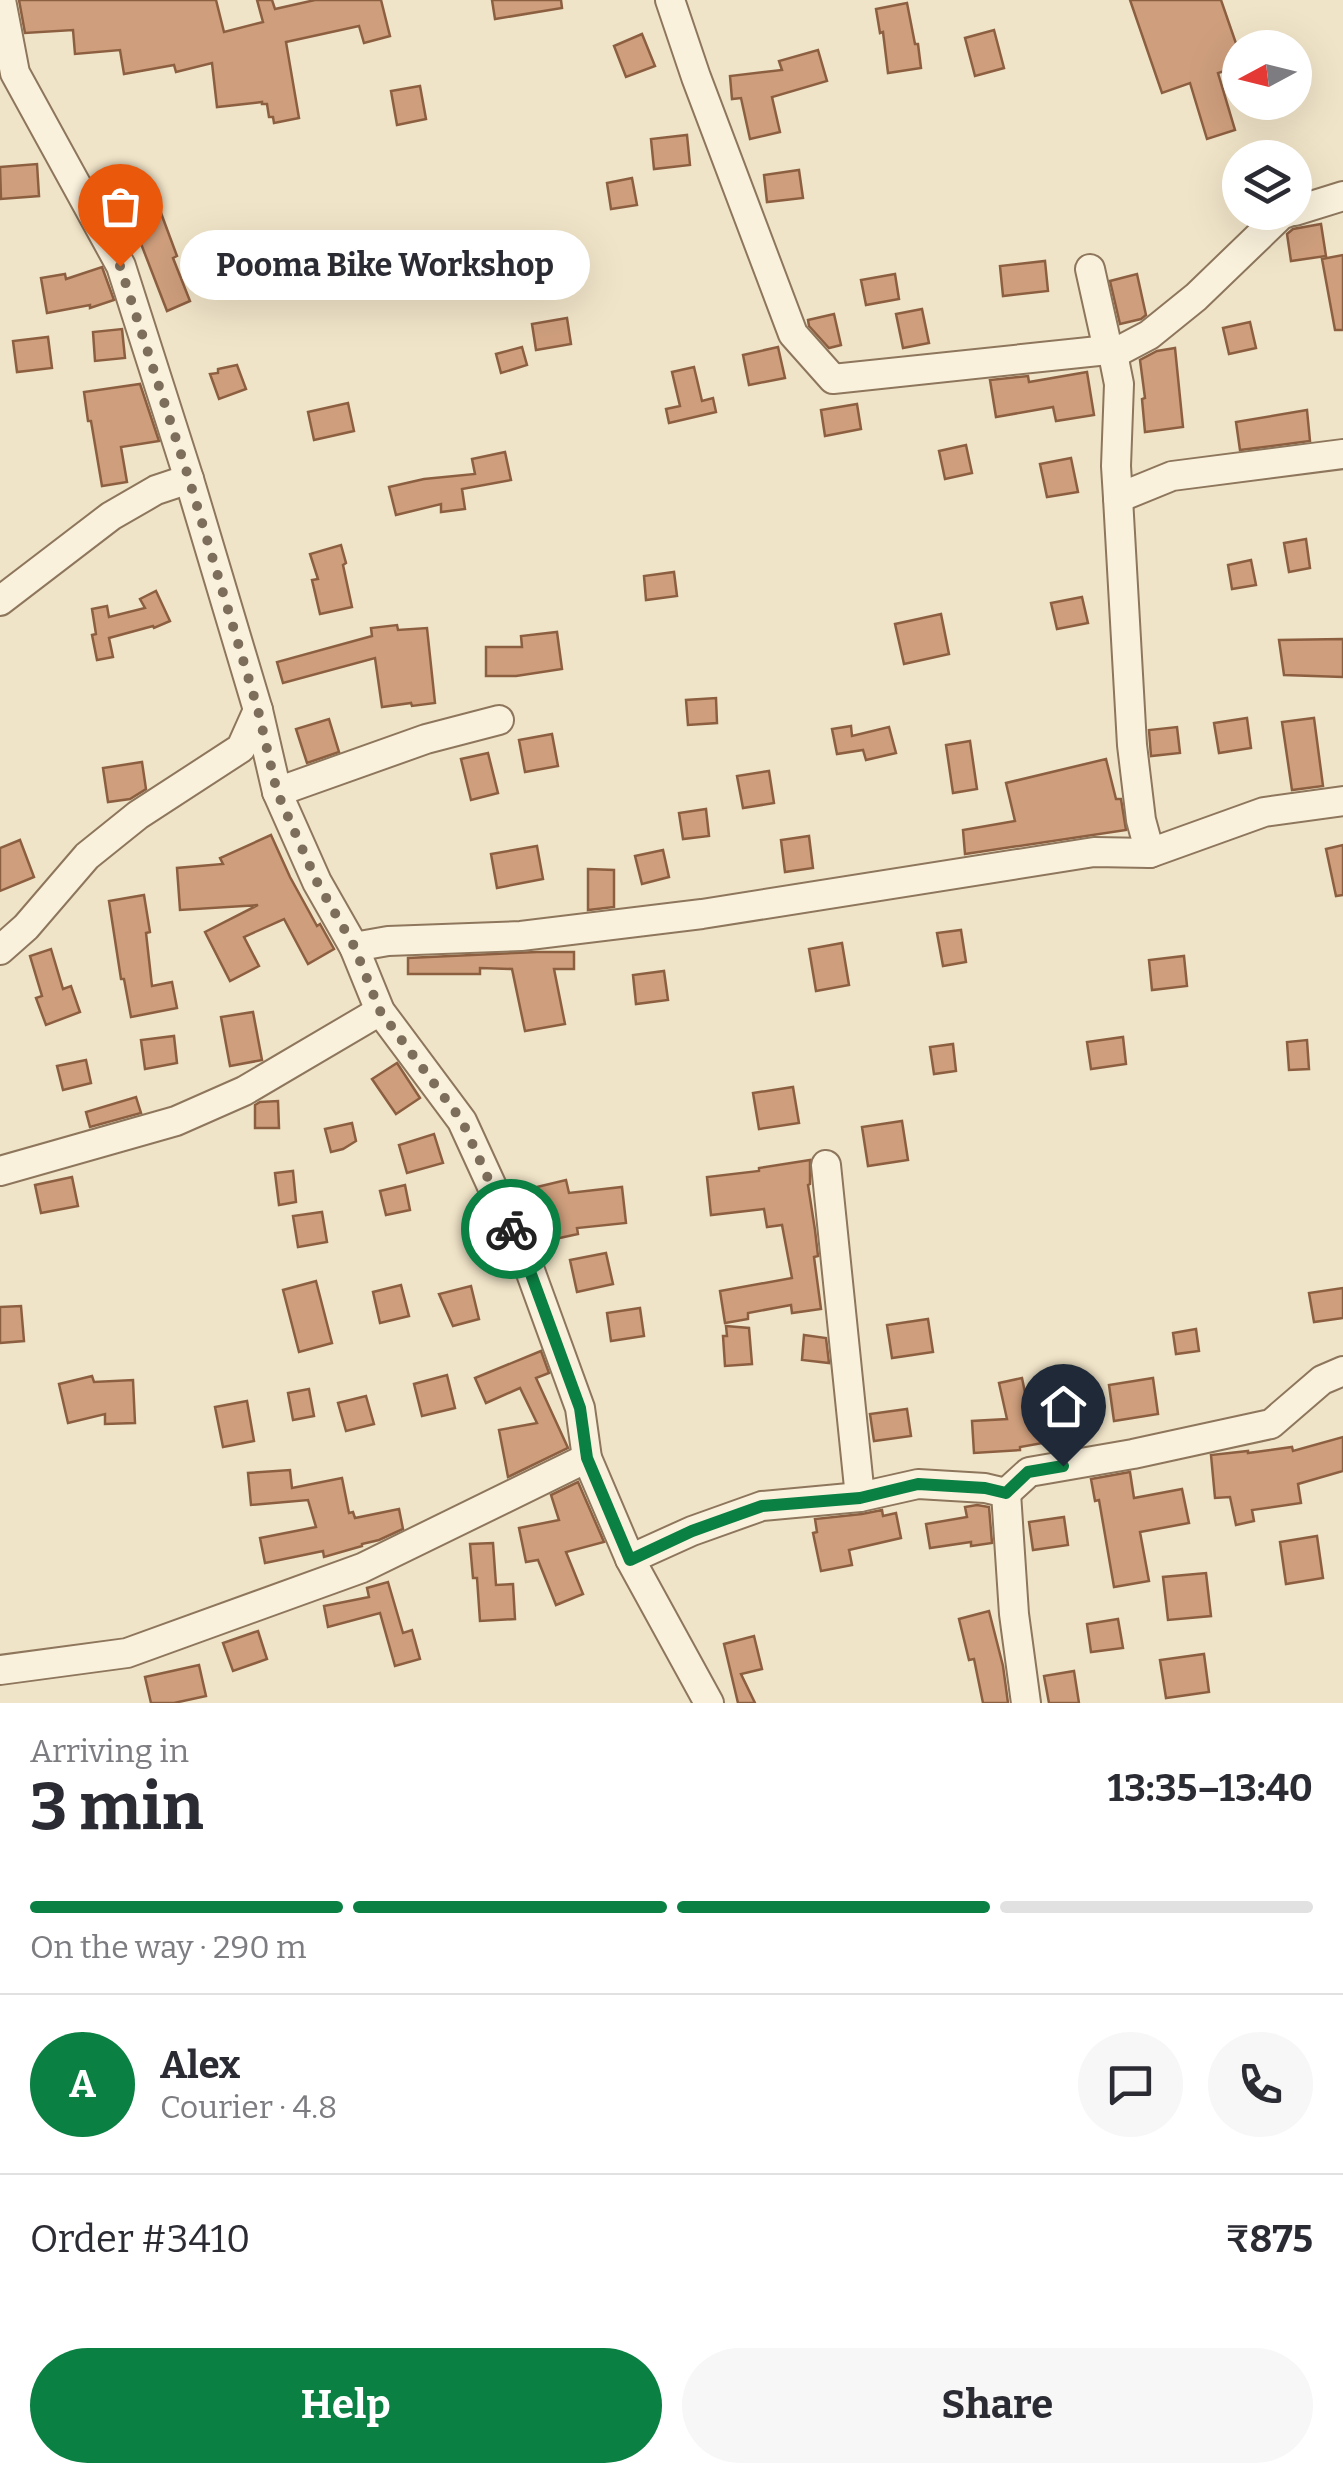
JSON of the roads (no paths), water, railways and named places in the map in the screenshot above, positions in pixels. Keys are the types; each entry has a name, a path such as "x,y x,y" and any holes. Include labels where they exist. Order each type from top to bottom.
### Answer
{"street":[{"path":"1,0 16,73 120,266 258,710 277,792 317,882 354,946 380,1011 462,1121 528,1266 580,1408 587,1458 630,1560 709,1703"},
{"path":"670,0 793,334 832,379 1110,352 1149,334 1196,298 1266,230"},
{"path":"1312,206 1343,196"},
{"path":"1090,269 1119,384 1116,466 1132,745 1141,820 1150,853"},
{"path":"1118,498 1172,476 1343,454"},
{"path":"0,601 111,516 156,490 189,479"},
{"path":"0,950 26,927 87,856 138,814 241,748 258,710"},
{"path":"277,792 426,739 499,720"},
{"path":"354,946 521,936 702,914 1094,852 1150,853 1264,812 1343,801"},
{"path":"0,1170 176,1121 244,1091 380,1011"},
{"path":"826,1165 860,1498"},
{"path":"1006,1493 1028,1472 1270,1424 1322,1380 1343,1371"},
{"path":"0,1670 127,1653 344,1575 587,1458"},
{"path":"630,1560 692,1531 762,1506 860,1498 918,1484 1006,1493"},
{"path":"1006,1493 1014,1614 1026,1703"}],"place":[{"name":"Pooma Bike Workshop","path":"120,266"}]}
